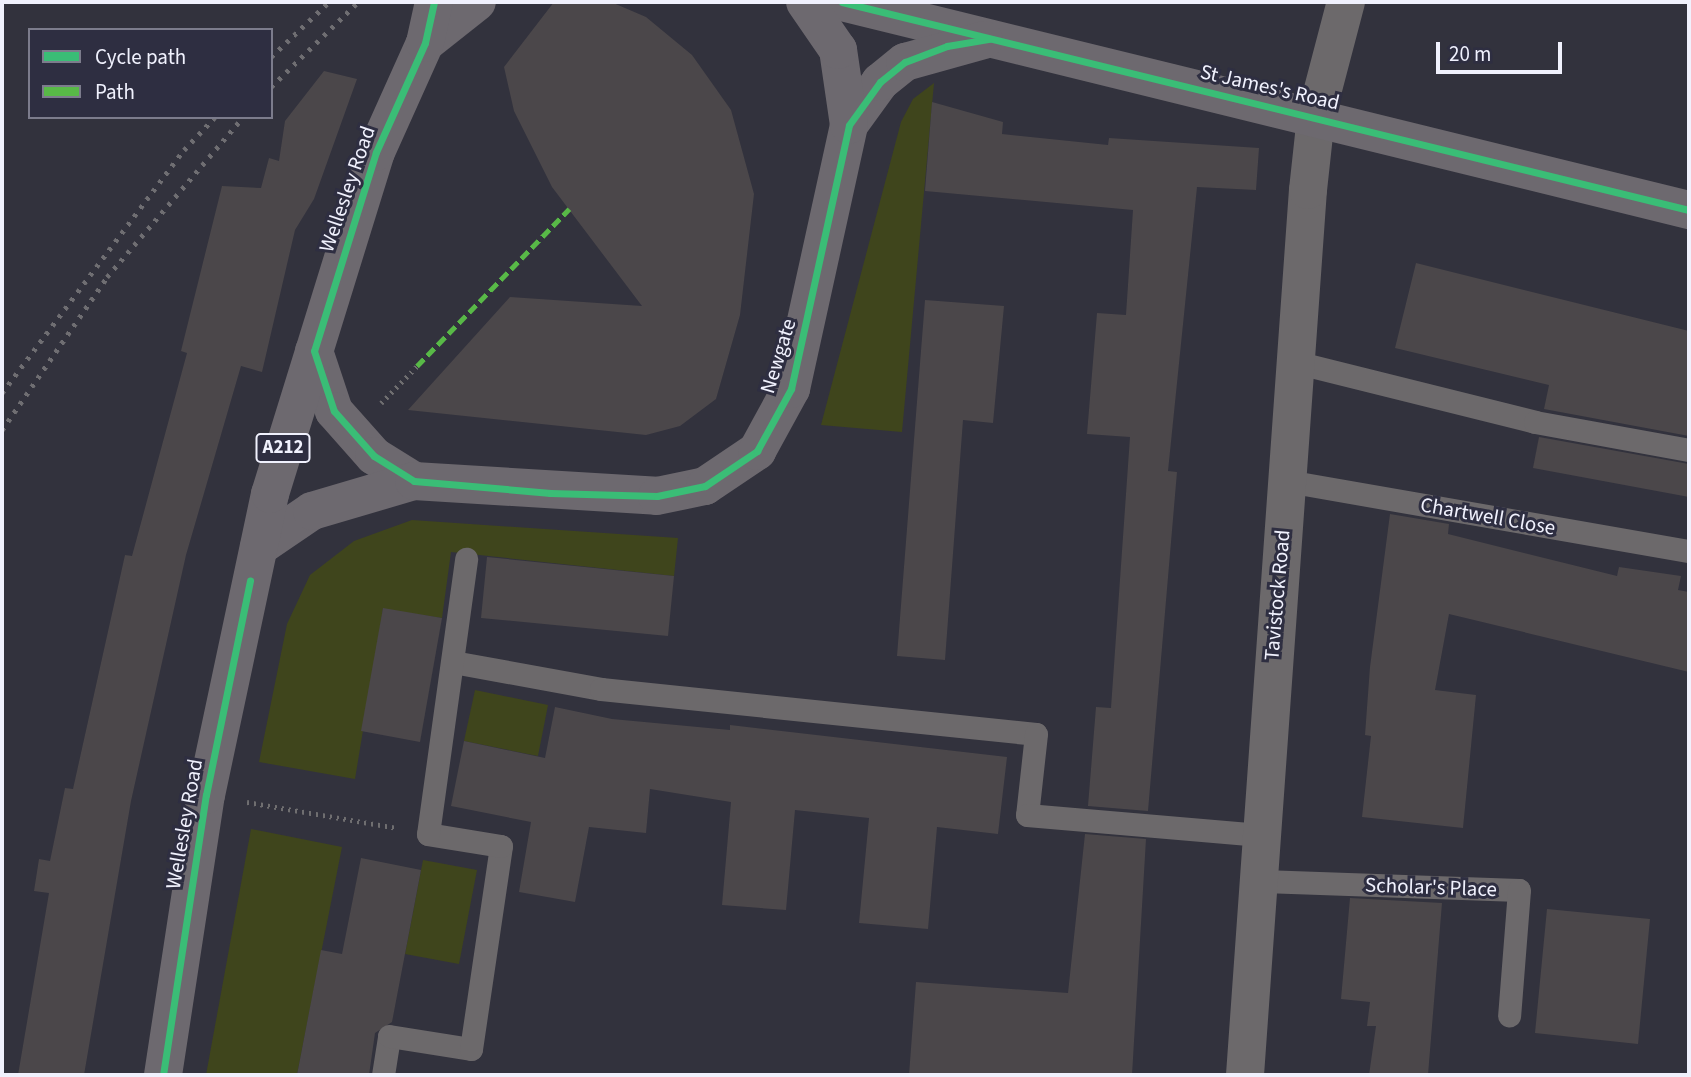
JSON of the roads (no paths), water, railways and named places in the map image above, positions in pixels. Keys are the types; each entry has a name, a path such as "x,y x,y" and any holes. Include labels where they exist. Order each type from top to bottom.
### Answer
{"main road":[{"name":"A212","path":"425,43 434,2"},
{"path":"425,43 477,2"},
{"path":"805,2 838,50 849,125"},
{"name":"St James's Road","path":"842,2 1316,116 1689,210"},
{"path":"849,125 880,82 905,62 947,46 989,39"},
{"name":"Wellesley Road","path":"163,1075 206,795 278,464 376,152 425,43"},
{"name":"Newgate","path":"414,481 657,496 705,486 757,451 791,389 849,125"},
{"path":"314,351 334,411 374,456 414,481"},
{"path":"259,547 312,511 414,481"}],"street":[{"name":"Tavistock Road","path":"1245,1075 1295,362 1316,116 1346,2"}],"lane":[{"path":"1295,362 1535,422 1689,450"},
{"name":"Chartwell Close","path":"1287,481 1689,551"},
{"path":"383,1075 389,1036 471,1049 501,846 428,834 466,559"},
{"path":"453,662 601,689 1036,734 1027,815 1261,835"},
{"name":"Scholar's Place","path":"1259,881 1519,890 1509,1016"}],"railway":[{"path":"273,55 329,2"},
{"path":"273,85 358,2"},
{"path":"2,393 184,150 213,119"},
{"path":"2,430 107,277 241,119"}]}
